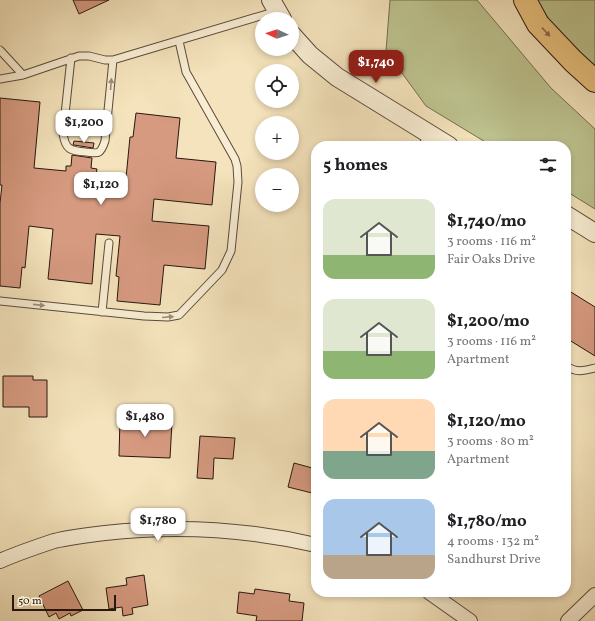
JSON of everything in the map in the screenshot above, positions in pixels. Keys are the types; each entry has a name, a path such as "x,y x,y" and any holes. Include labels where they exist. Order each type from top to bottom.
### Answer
{"highway":[{"path":"525,0 538,24 573,61 595,81"}],"street":[{"path":"299,42 310,55 337,77 425,140"},
{"path":"571,218 595,233"},
{"path":"0,561 23,551 56,541 85,536 161,528 257,533 311,544"},
{"path":"568,621 595,595"},
{"path":"436,597 470,621"}],"lane":[{"path":"0,79 23,75 71,58 84,56 113,60 277,10"},
{"path":"0,301 164,318 173,317 179,315 222,270 231,252 238,173 235,159 186,72 179,41"},
{"path":"0,50 23,75"},
{"path":"71,58 64,139 68,148 72,151 94,153 99,152 105,141 113,60"},
{"path":"102,312 109,243"},
{"path":"571,368 582,372 595,368"}],"green space":[{"path":"390,0 477,0 551,88 595,129 595,209 571,194 571,141 484,141 426,106 386,51"},
{"path":"536,0 595,0 595,67 557,31"}],"building":[{"path":"73,0 109,0 79,14"},
{"path":"0,98 40,102 34,168 66,171 66,166 71,166 72,155 92,158 91,168 97,169 96,175 126,178 130,137 133,137 136,113 180,118 176,158 216,162 212,205 154,199 152,221 209,226 205,269 164,265 160,305 117,301 119,277 116,276 120,236 96,234 92,284 48,279 53,229 29,226 25,268 22,267 20,288 0,286 0,203 2,185 0,185"},
{"path":"74,141 94,143 93,148 73,145"},
{"path":"571,292 595,307 595,356 571,341"},
{"path":"3,376 33,376 33,380 47,380 47,417 29,417 29,407 3,407"},
{"path":"136,415 153,416 153,421 172,422 170,458 119,456 120,419 136,420"},
{"path":"200,436 235,438 233,459 214,458 213,479 197,478"},
{"path":"294,463 311,468 311,493 288,487"},
{"path":"144,575 148,605 132,608 133,614 123,616 122,607 109,609 106,588 127,585 126,578"},
{"path":"68,581 83,610 71,616 70,613 59,619 56,613 49,617 39,596"},
{"path":"255,589 290,594 289,601 304,603 302,621 256,621 257,616 237,613 239,592 254,594"}]}
